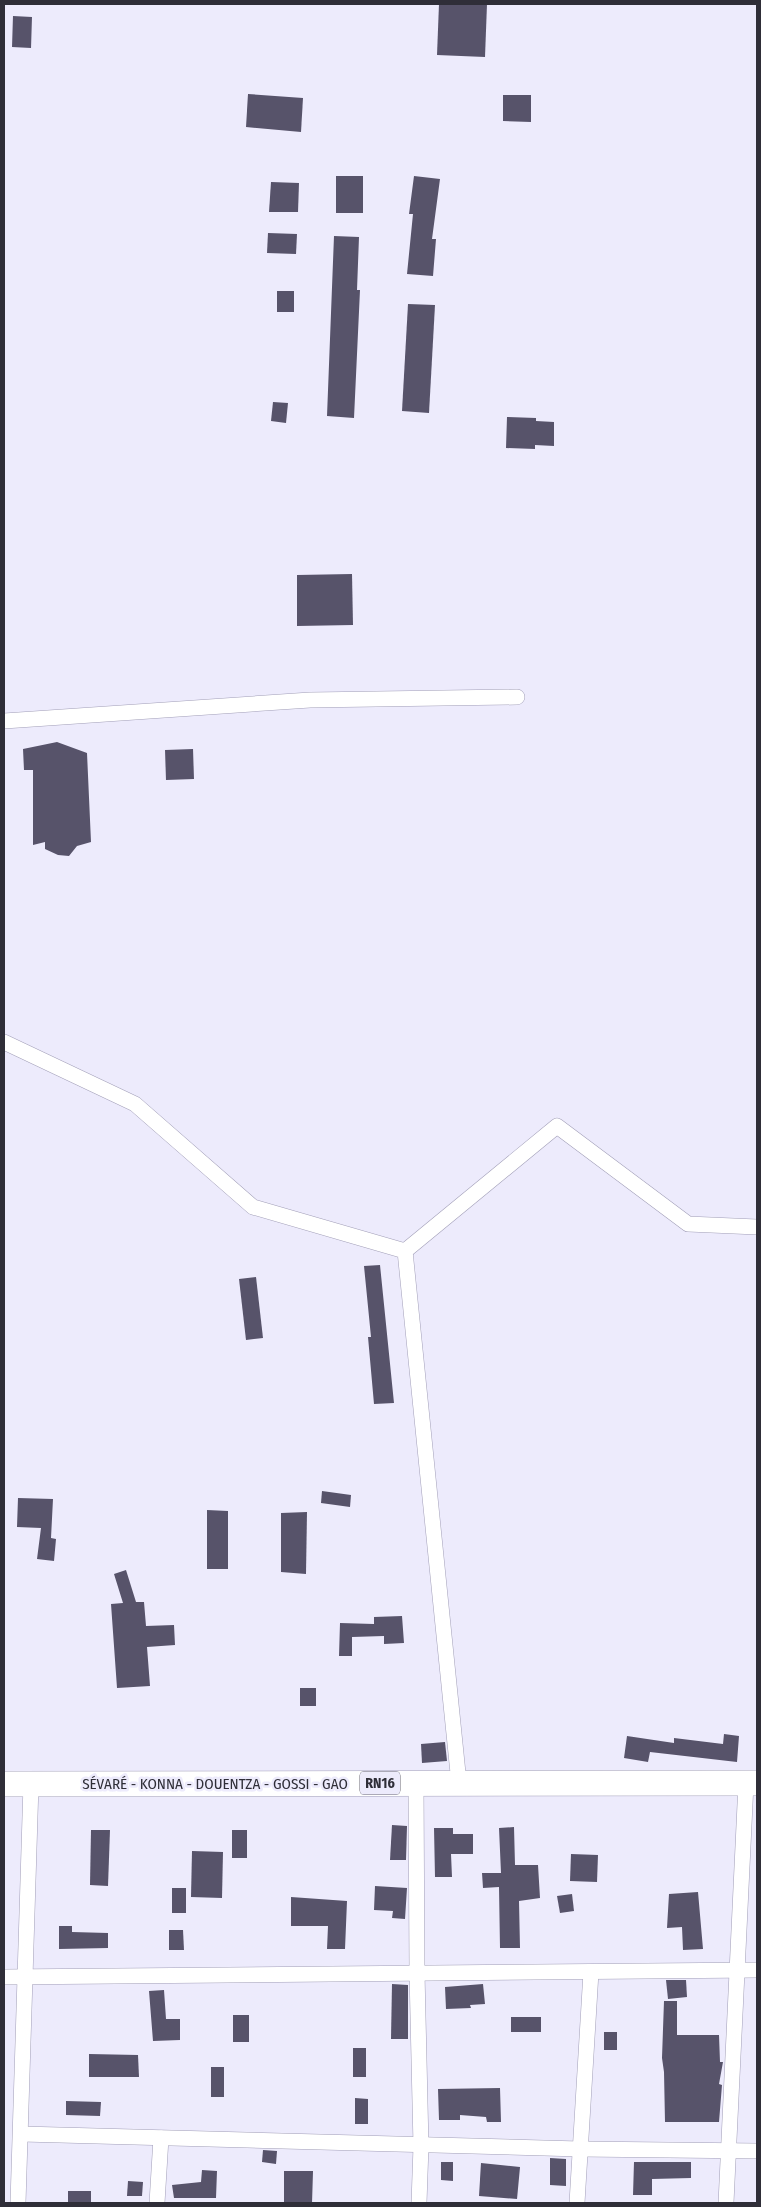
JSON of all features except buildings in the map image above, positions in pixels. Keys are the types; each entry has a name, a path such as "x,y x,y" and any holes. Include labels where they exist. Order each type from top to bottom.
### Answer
{"main road":[{"name":"SÉVARÉ - KONNA - DOUENTZA - GOSSI - GAO","path":"4,1784 752,1783"}],"street":[{"path":"4,722 310,700 517,697"},
{"path":"4,1042 135,1104 253,1207 405,1251"},
{"path":"405,1251 557,1126 688,1224 757,1227"},
{"path":"405,1251 459,1783"},
{"path":"416,1783 417,1973 421,2146 420,2203"},
{"path":"726,2203 738,1970 752,1783"},
{"path":"18,2203 22,2134 31,1784"},
{"path":"4,1978 757,1970"},
{"path":"577,2203 590,1972"},
{"path":"22,2134 421,2146 757,2151"},
{"path":"157,2203 161,2138"}]}
